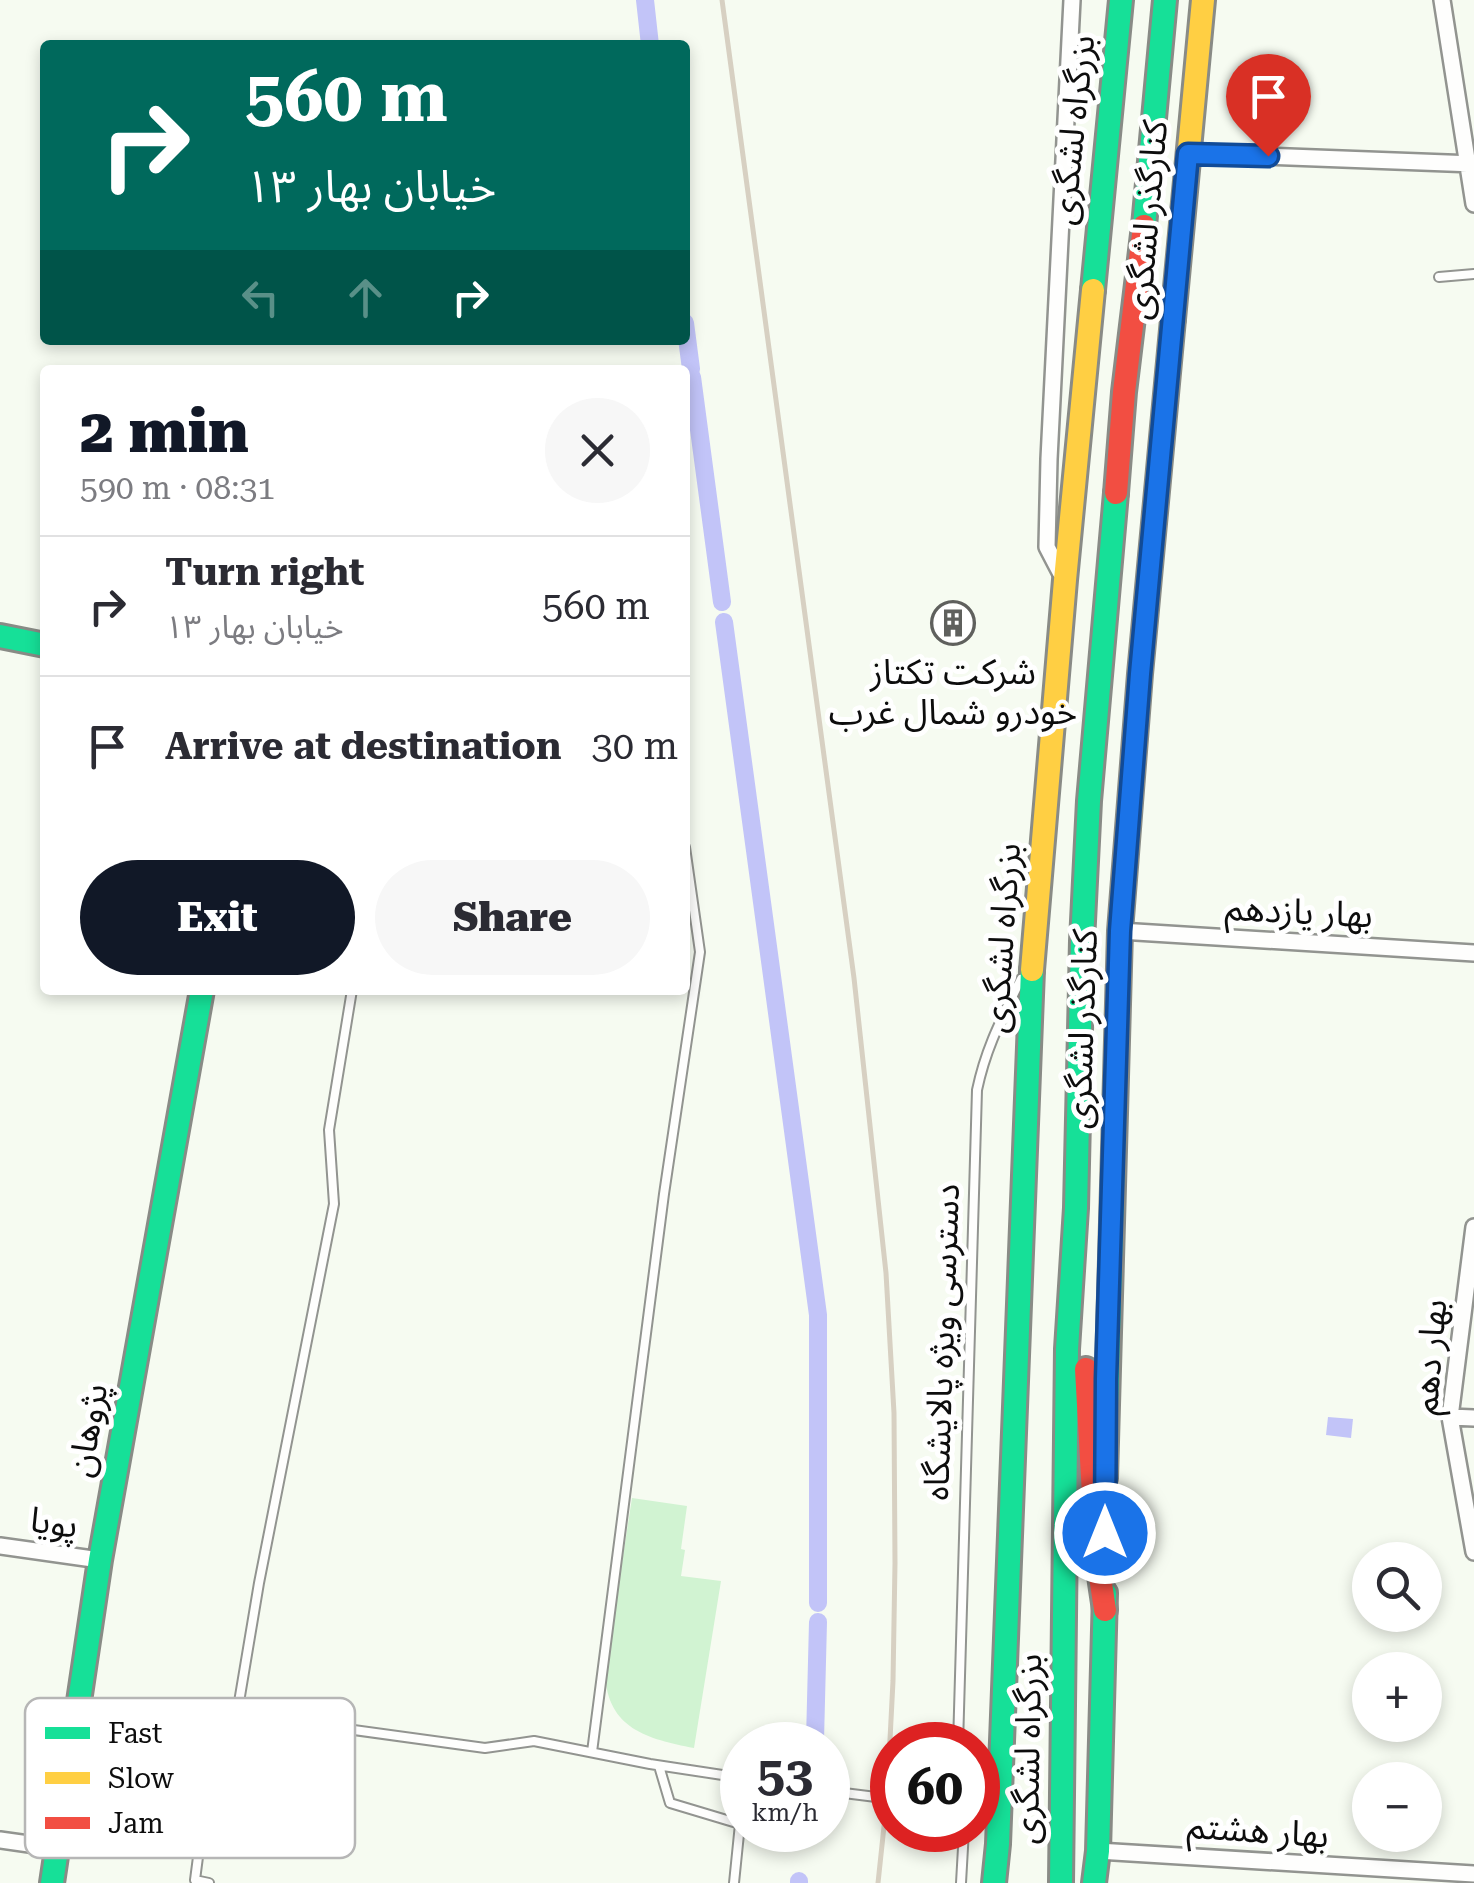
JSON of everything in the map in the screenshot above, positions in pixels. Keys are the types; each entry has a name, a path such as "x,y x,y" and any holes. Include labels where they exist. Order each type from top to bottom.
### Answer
{"main road":[{"name":"بزرگراه لشگری","path":"994,1883 1033,952 1064,580 1121,0"},
{"name":"بزرگراه لشگری","path":"1060,1883 1067,1349 1076,1208 1089,801 1124,392 1166,0"},
{"name":"کنارگذر لشگری","path":"1094,1883 1098,1851 1106,1379 1120,931 1203,0"},
{"path":"0,636 40,643"},
{"name":"پژوهان","path":"79,1698 100,1560 201,995"},
{"path":"1076,1208 1091,1481 1104,1610"},
{"name":"پژوهان","path":"52,1883 56,1858"}],"street":[{"path":"1064,580 1046,547 1072,0"},
{"path":"1442,0 1471,164 1474,204"},
{"path":"1188,154 1471,164"},
{"name":"بهار یازدهم","path":"1120,931 1474,952"},
{"name":"بهار دهم","path":"1474,1227 1450,1417 1474,1552"},
{"path":"1450,1417 1474,1418"},
{"name":"پویا","path":"0,1546 100,1560"},
{"path":"0,1840 25,1844"},
{"name":"بهار هشتم","path":"1098,1851 1474,1874"}],"lane":[{"path":"1439,277 1474,274"},
{"path":"592,1752 664,1194 700,952 690,882"},
{"name":"دسترسی ویژه پالایشگاه","path":"959,1722 977,1090 995,1029 1033,952"},
{"path":"240,1698 334,1204 329,1130 351,995"},
{"path":"355,1730 485,1748 534,1740 720,1775"},
{"path":"660,1766 670,1804 740,1824 734,1883"},
{"path":"961,1883 963,1852"},
{"path":"198,1858 195,1880 209,1883"}],"green space":[{"path":"632,1498 687,1506 681,1576 721,1581 694,1748 633,1728 613,1707 608,1692 605,1673"}],"water":[{"path":"1328,1417 1353,1419 1351,1438 1326,1435"}],"waterway":[{"path":"645,0 649,40"},
{"path":"688,345 691,369"},
{"path":"692,377 722,602"},
{"path":"724,622 818,1315 818,1603"},
{"path":"815,1722 818,1622"}],"railway":[{"path":"722,0 854,978 886,1273 894,1413 895,1563 887,1798 878,1883"}],"traffic: fast":[{"path":"1093,290 1121,0"},
{"path":"1144,226 1165,0"},
{"path":"1105,1478 1120,931 1173,319"},
{"path":"1061,1883 1067,1349 1076,1208 1082,941 1089,801 1116,493"},
{"path":"0,636 40,644"},
{"path":"994,1883 1032,970"},
{"path":"79,1698 100,1560 201,995"},
{"path":"1094,1883 1105,1593"},
{"path":"52,1883 56,1858"}],"traffic: slow":[{"path":"1173,319 1203,0"},
{"path":"1032,970 1093,290"}],"traffic: jam":[{"path":"1116,493 1144,226"},
{"path":"1086,1369 1096,1549 1105,1610"}],"place":[{"name":"شرکت تکتاز خودرو شمال غرب","path":"953,623"}],"route":[{"path":"1105,1533 1120,931 1188,154 1268,156"}]}
